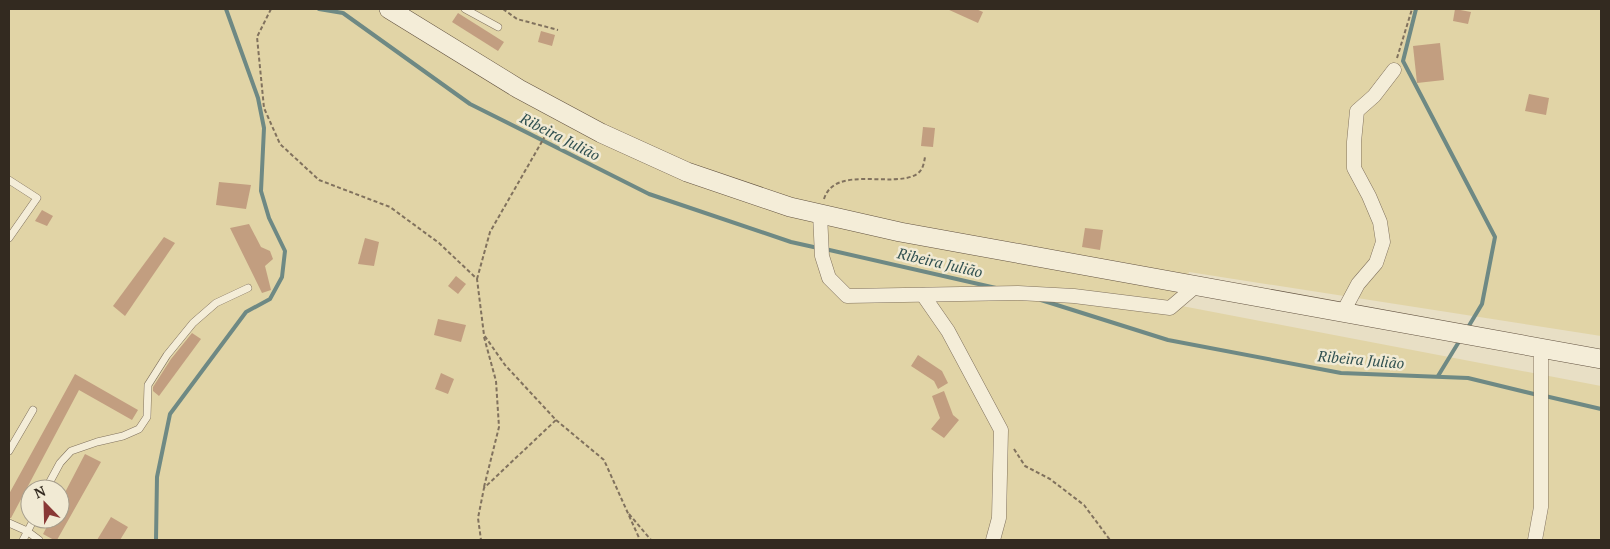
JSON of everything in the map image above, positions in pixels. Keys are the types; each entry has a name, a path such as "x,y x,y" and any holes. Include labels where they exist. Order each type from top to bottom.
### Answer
{"main road":[{"path":"389,9 519,89 601,132 687,172 790,207 900,232 1601,359"}],"street":[{"path":"1343,312 1358,284 1376,263 1383,242 1380,222 1354,168 1357,111 1374,96 1394,70"},
{"path":"820,214 822,256 829,278 847,296 1018,293 1074,296 1170,308 1197,286"},
{"path":"923,295 948,331 1000,430 999,518 993,540"},
{"path":"1534,540 1541,507 1541,348"}],"lane":[{"path":"465,9 498,27"},
{"path":"9,180 37,198 9,238"},
{"path":"51,479 60,463 71,451 123,436 139,429 147,417 148,384 167,355 193,323 216,303 248,288"},
{"path":"9,451 33,410"},
{"path":"9,523 27,531 39,540"},
{"path":"22,540 27,531"}],"path":[{"path":"271,9 257,37 264,108 280,144 319,180 390,207 439,243 478,278"},
{"path":"503,9 517,19 558,30"},
{"path":"1394,70 1412,9"},
{"path":"481,540 478,518 499,427 496,382 484,335 478,278 490,232 560,110"},
{"path":"820,214 826,192 840,182 865,178 898,179 917,174 923,166 925,157"},
{"path":"484,335 505,365 556,420 604,460 640,540"},
{"path":"484,488 556,420"},
{"path":"1000,430 1024,466 1050,479 1084,505 1110,540"},
{"path":"626,511 651,540"}],"sand":[{"path":"9,9 1601,9 1601,336 1189,272 1182,306 1601,386 1601,540 9,540"}],"building":[{"path":"947,9 976,9 983,12 978,23"},
{"path":"1455,9 1471,12 1468,24 1453,21"},
{"path":"458,13 504,42 498,51 452,22"},
{"path":"541,31 555,35 552,46 538,42"},
{"path":"1440,43 1444,80 1417,83 1413,46"},
{"path":"1529,94 1549,98 1546,115 1525,111"},
{"path":"923,127 935,128 933,147 921,146"},
{"path":"219,182 251,185 246,209 216,205"},
{"path":"42,210 53,216 47,226 35,221"},
{"path":"249,224 261,247 270,251 273,259 265,266 271,290 262,293 230,228"},
{"path":"1085,228 1103,230 1100,250 1082,247"},
{"path":"164,237 175,243 125,316 113,306"},
{"path":"365,238 379,242 374,266 358,264"},
{"path":"456,276 466,284 458,294 448,286"},
{"path":"438,319 466,325 461,342 434,335"},
{"path":"192,333 201,339 159,396 153,391 153,387 171,359"},
{"path":"918,355 942,371 948,383 938,389 934,381 911,366"},
{"path":"441,373 454,379 448,394 435,389"},
{"path":"75,374 138,410 132,420 79,390 32,479 20,479 20,501 11,518 9,518 9,494"},
{"path":"944,391 953,415 959,420 944,438 931,429 940,418 932,396"},
{"path":"85,454 101,462 70,517 70,483"},
{"path":"111,517 128,527 120,540 97,540"},
{"path":"46,529 63,529 57,540 43,534"}],"waterway":[{"path":"156,540 157,477 170,414 246,312 270,299 282,277 285,251 269,218 261,191 264,128 258,98 226,9"},
{"name":"Ribeira Julião","path":"319,9 343,13 470,104 649,194 791,242 818,248"},
{"path":"1416,9 1403,61 1495,237 1482,304 1467,329"},
{"name":"Ribeira Julião","path":"825,249 996,288"},
{"name":"Ribeira Julião","path":"1041,300 1168,340 1341,373 1468,378 1538,395"},
{"path":"1438,376 1460,340"},
{"name":"Ribeira Julião","path":"1545,396 1601,409"}]}
